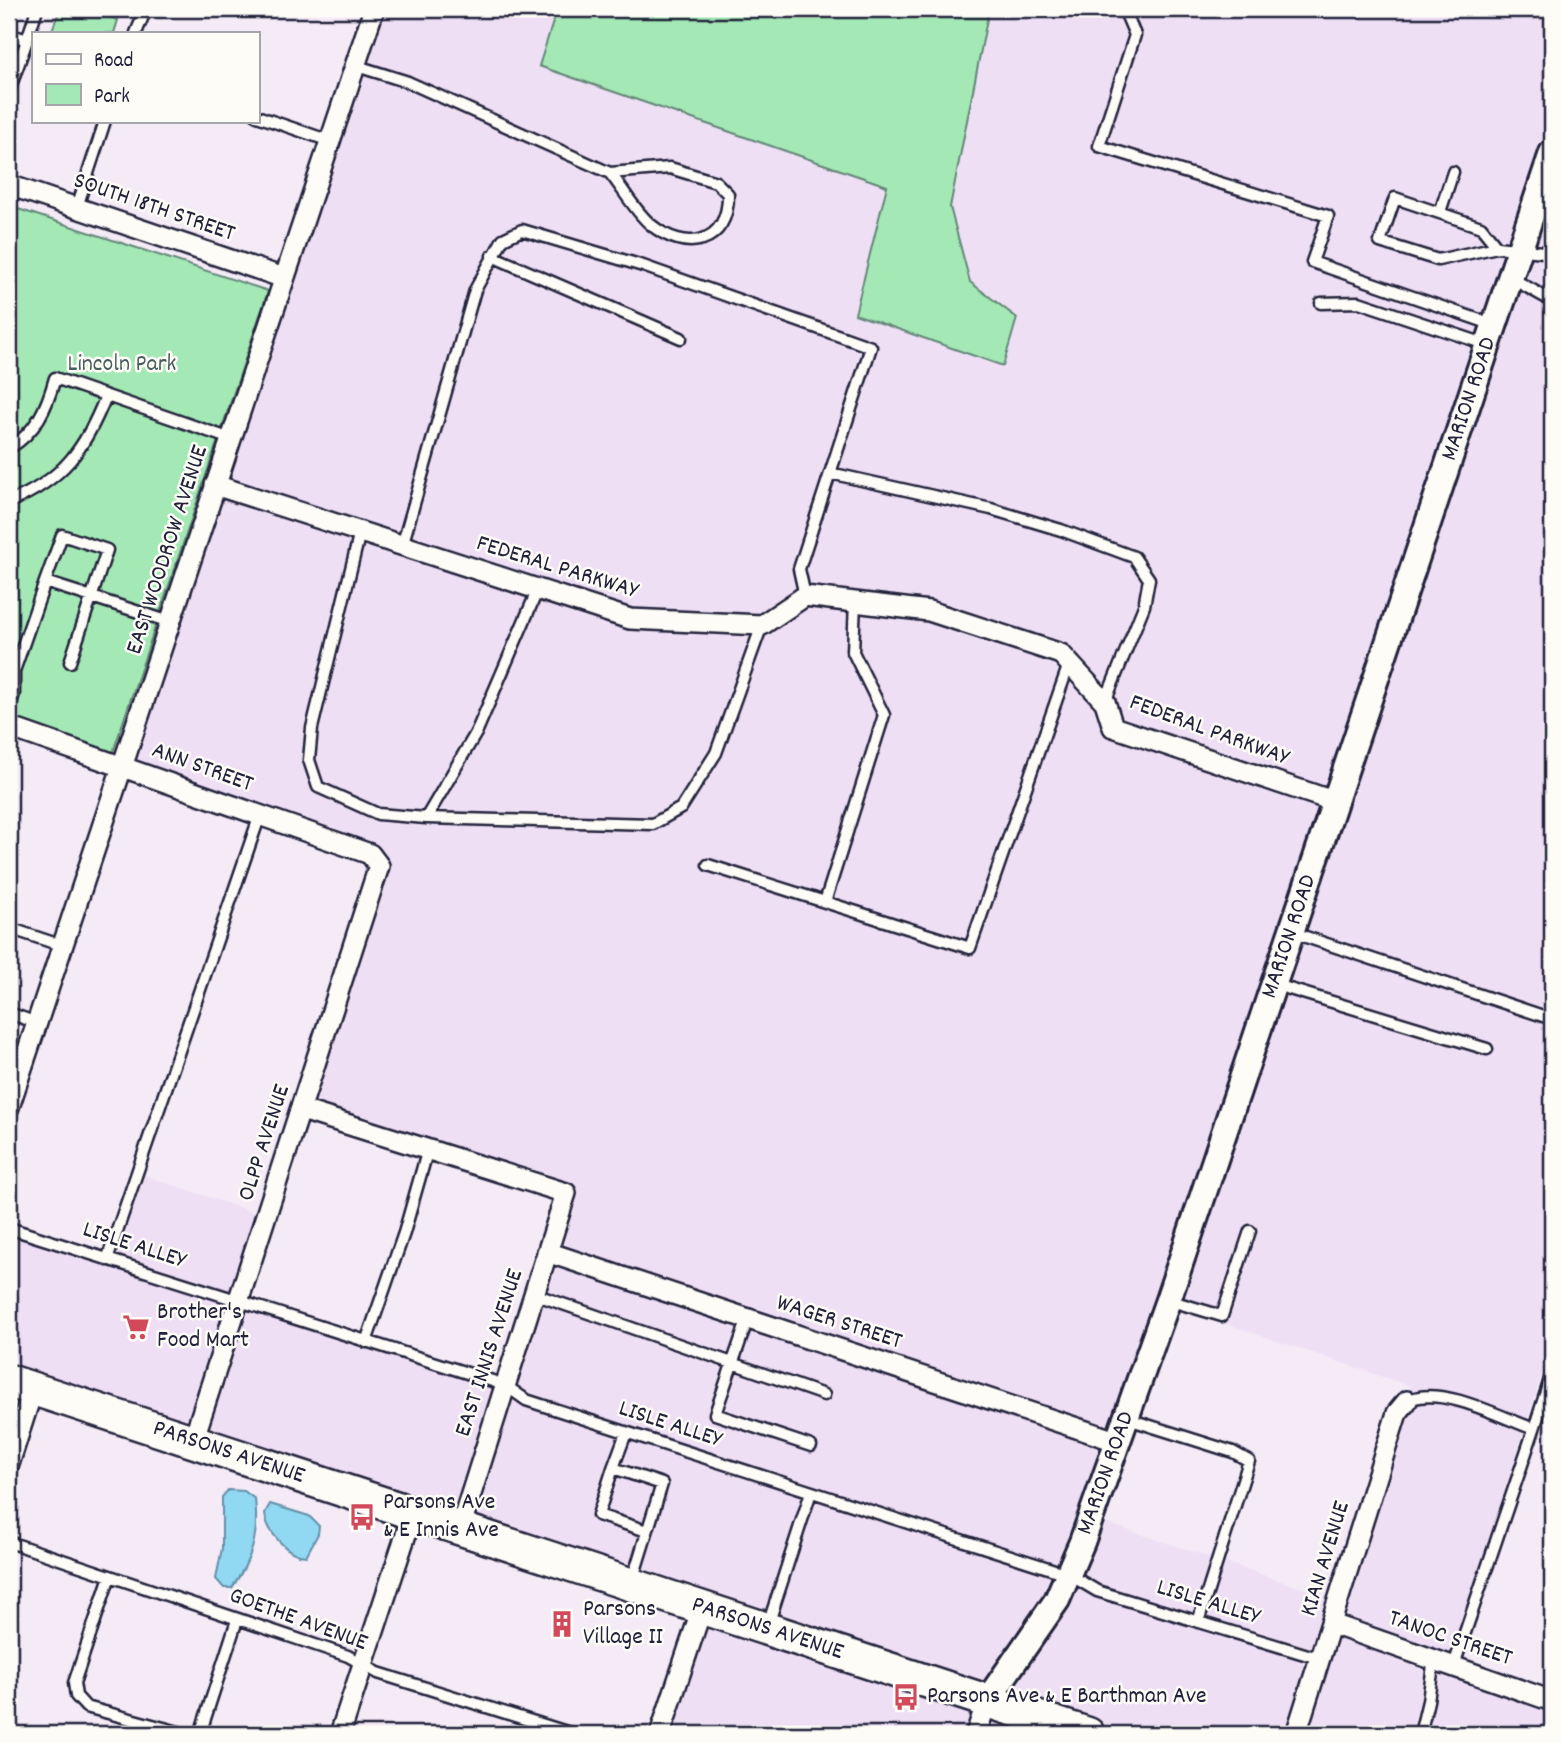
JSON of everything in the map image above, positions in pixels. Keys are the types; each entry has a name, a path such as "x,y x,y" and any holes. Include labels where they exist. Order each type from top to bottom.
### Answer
{"main road":[{"name":"PARSONS AVENUE","path":"21,1385 1088,1734"}],"street":[{"name":"EAST WOODROW AVENUE","path":"9,1107 374,9"},
{"name":"MARION ROAD","path":"987,1701 1057,1600 1070,1575 1168,1300 1333,801 1511,278 1508,248 1552,153"},
{"name":"SOUTH 18TH STREET","path":"9,184 284,278"},
{"name":"FEDERAL PARKWAY","path":"215,485 630,619 762,625"},
{"name":"FEDERAL PARKWAY","path":"805,596 929,611 1061,654 1105,702 1113,727 1333,801"},
{"path":"762,625 805,596"},
{"name":"ANN STREET","path":"9,727 370,854 376,860"},
{"name":"OLPP AVENUE","path":"193,1441 378,873 376,860"},
{"path":"302,1110 428,1149"},
{"name":"EAST INNIS AVENUE","path":"428,1149 566,1193 460,1529"},
{"name":"WAGER STREET","path":"547,1252 748,1318 1120,1429"},
{"path":"9,1464 21,1385"},
{"name":"KIAN AVENUE","path":"1296,1734 1397,1413 1407,1401"},
{"path":"340,1734 413,1513"},
{"path":"660,1734 702,1608"},
{"name":"TANOC STREET","path":"1332,1624 1552,1701"},
{"path":"976,1734 987,1701"}],"lane":[{"path":"9,90 37,9"},
{"path":"136,32 146,9"},
{"path":"1124,9 1135,35 1099,146 1328,216 1312,262 1492,335"},
{"path":"9,34 27,40"},
{"path":"357,65 408,82 610,173 651,224 679,239 700,240 719,232 728,212 728,194 716,182 703,177 670,168 610,173"},
{"path":"259,117 330,141"},
{"path":"77,208 105,122"},
{"path":"1440,212 1453,173"},
{"path":"1508,248 1481,227 1395,198 1380,242 1438,260 1508,248 1552,253"},
{"path":"402,546 475,290 503,239 522,230 643,266 871,347 799,569 805,596"},
{"path":"492,256 681,338"},
{"path":"1511,278 1552,301"},
{"path":"1321,303 1359,302 1492,335"},
{"path":"9,448 30,431 41,416 55,378 231,439"},
{"path":"9,502 64,471 91,431 106,396"},
{"path":"830,472 991,509 1061,530 1134,557 1149,579 1144,606 1105,702"},
{"path":"360,532 312,728 309,760 318,787 377,814 426,818 653,824 681,808 716,753 762,625"},
{"path":"9,710 14,694 14,671 61,535 107,550 70,662"},
{"path":"45,582 170,622"},
{"path":"426,818 476,733 538,589"},
{"path":"825,902 884,715 853,652 855,601"},
{"path":"708,865 970,948 1069,664"},
{"path":"107,1260 260,815"},
{"path":"9,928 62,946"},
{"path":"1290,932 1552,1019"},
{"path":"1273,984 1488,1049"},
{"path":"9,1013 37,1023"},
{"path":"366,1342 404,1233 428,1149"},
{"name":"LISLE ALLEY","path":"9,1228 505,1385 526,1400 1070,1575 1097,1591 1321,1659"},
{"path":"1168,1300 1222,1316 1250,1231"},
{"path":"534,1294 824,1395"},
{"path":"748,1318 715,1414 811,1446"},
{"path":"1454,1665 1552,1373"},
{"path":"1407,1401 1420,1394 1444,1396 1534,1429"},
{"path":"1120,1429 1233,1452 1249,1461 1198,1622"},
{"path":"626,1433 598,1515 647,1531"},
{"path":"614,1468 662,1484 631,1585"},
{"path":"767,1629 811,1492"},
{"name":"GOETHE AVENUE","path":"9,1542 348,1656 378,1672 573,1734"},
{"path":"110,1576 74,1682 76,1696 86,1707 186,1734"},
{"path":"200,1734 237,1620"},
{"path":"1420,1734 1434,1658"}],"shaded area":[{"path":"377,9 557,9 539,66 887,186 855,314 1003,366 1017,318 970,282 950,207 988,9 1552,9 1552,1352 1549,1352 1449,1665 1552,1699 1552,1734 654,1734 696,1607 9,1381 9,1225 107,1257 137,1173 265,1216 236,1302 502,1388 565,1198 300,1110 382,858 113,752 268,291 288,277","holes":["1168,1304 1410,1386 1338,1600 1095,1519"]}],"green space":[{"path":"60,9 87,9 118,20 114,32 51,32"},
{"path":"557,9 989,9 950,207 970,282 1017,318 1003,366 855,314 887,186 539,66"},
{"name":"Lincoln Park","path":"9,206 268,291 113,752 9,716"}],"water":[{"path":"228,1490 244,1491 255,1499 256,1524 253,1545 245,1566 232,1588 224,1588 216,1579 222,1548 222,1497"},
{"path":"270,1504 309,1516 319,1526 318,1534 306,1556 292,1552 274,1535 265,1513"}],"place":[{"name":"Brother's Food Mart","path":"136,1327"},
{"name":"Parsons Ave & E Innis Ave","path":"362,1517"},
{"name":"Parsons Village II","path":"562,1624"},
{"name":"Parsons Ave & E Barthman Ave","path":"906,1697"}]}
